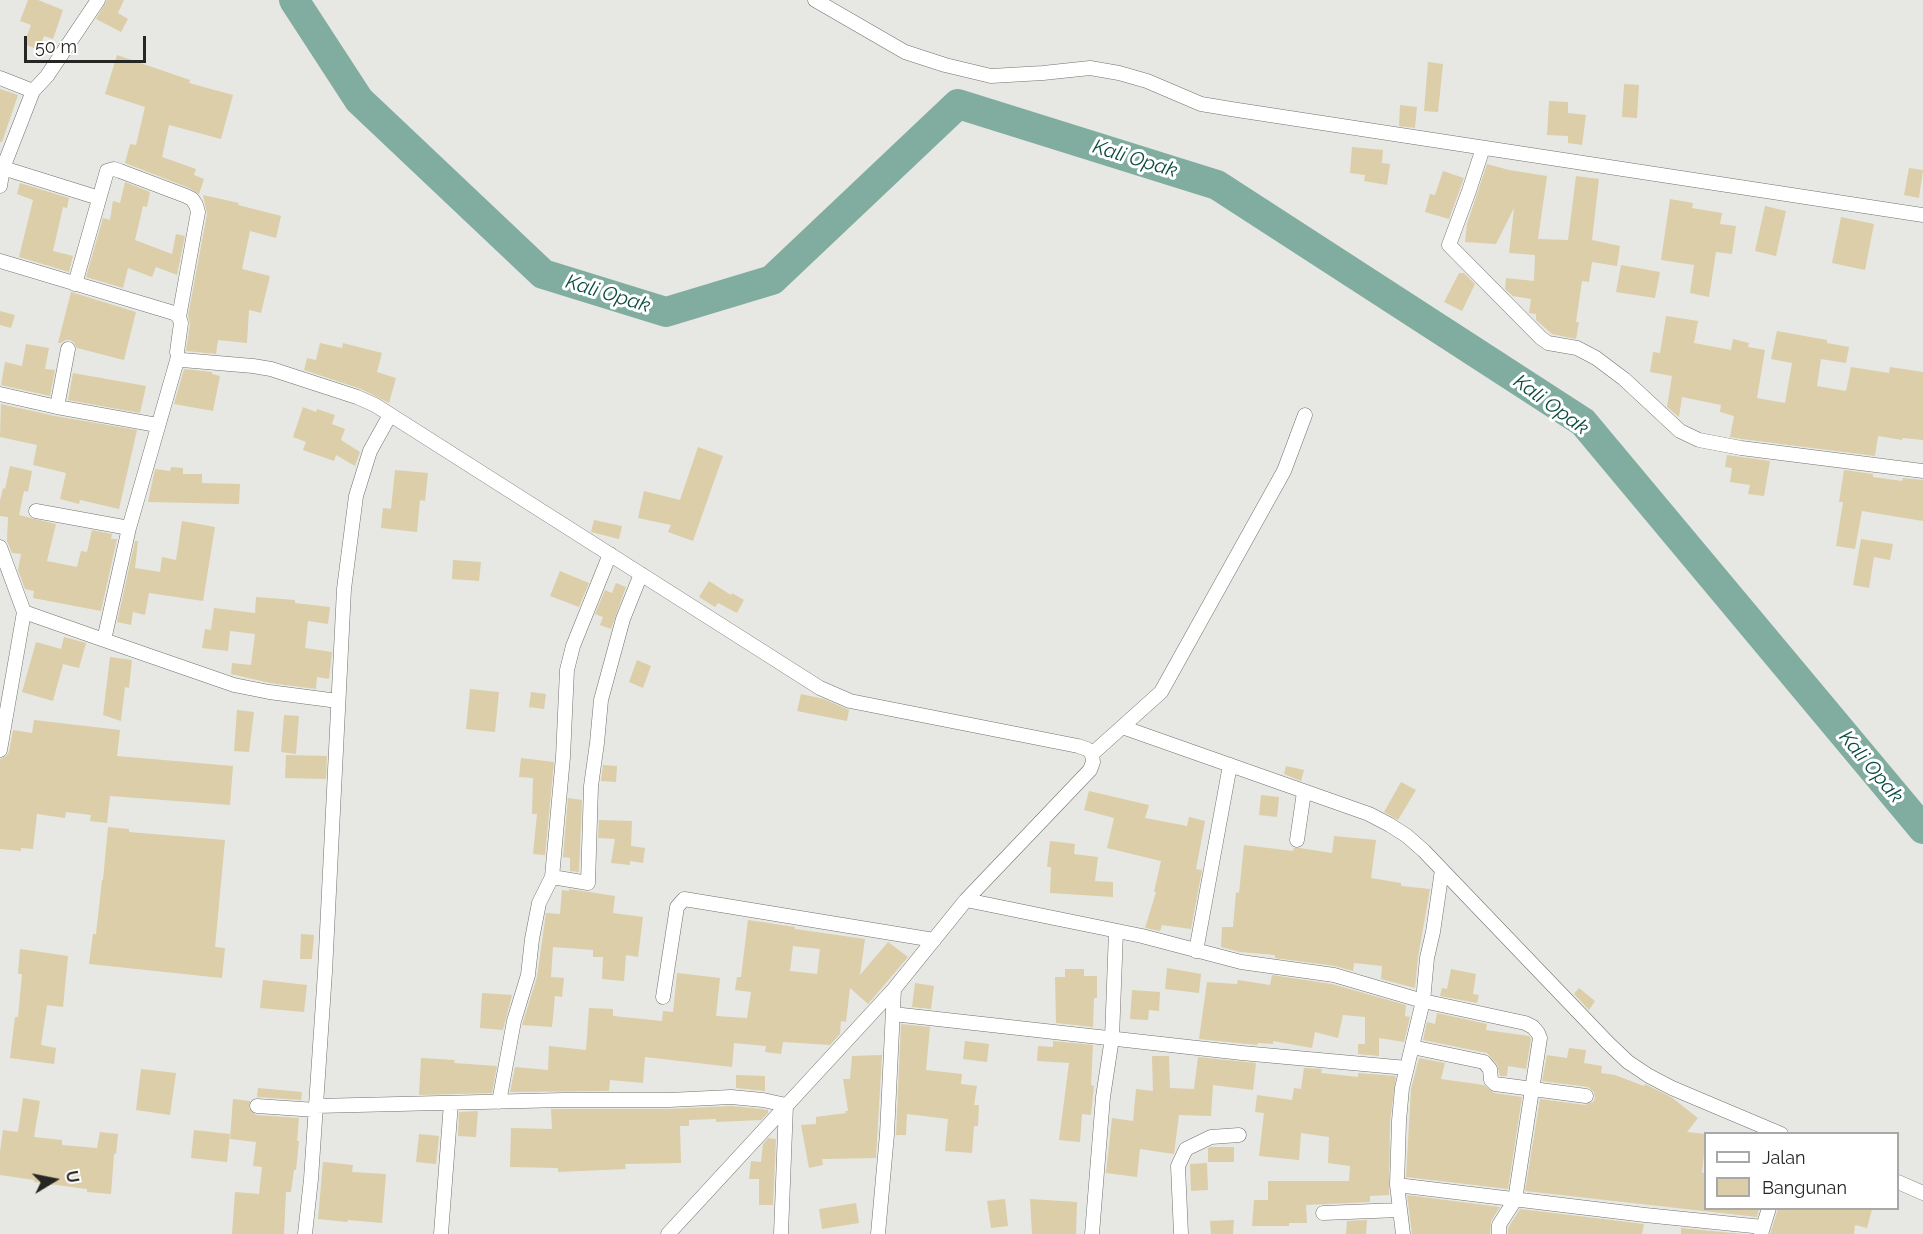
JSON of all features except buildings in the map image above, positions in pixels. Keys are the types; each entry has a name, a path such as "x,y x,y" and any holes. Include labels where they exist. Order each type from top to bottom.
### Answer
{"street":[{"path":"0,186 3,168 33,91 47,76 98,0"},
{"path":"815,0 905,52 945,65 991,75 1090,68 1147,81 1201,104 1923,215"},
{"path":"0,78 33,91"},
{"path":"1483,148 1449,245 1541,338 1548,343 1577,348 1596,358 1624,379 1680,431 1699,440 1741,448 1923,471"},
{"path":"3,168 99,198"},
{"path":"75,284 107,171 114,169 192,199 198,212 179,317 181,323 178,357 129,528 104,640"},
{"path":"0,261 131,299 174,313 179,317"},
{"path":"57,407 68,349"},
{"path":"178,357 182,360 271,369 375,405 819,688 850,701 1078,746 1087,749 1092,754 1093,762 1090,770 966,900 894,989 668,1234"},
{"path":"0,394 157,425"},
{"path":"305,1234 325,972 344,589 356,496 370,451 390,415"},
{"path":"1092,754 1161,692 1284,471 1305,415"},
{"path":"36,511 129,528"},
{"path":"0,547 24,612 0,750"},
{"path":"499,1102 514,1021 528,975 539,903 552,877 563,757 567,670 573,646 610,554"},
{"path":"552,877 588,883 591,786 601,700 623,619 641,574"},
{"path":"24,612 234,686 338,701"},
{"path":"1122,727 1369,814 1390,825 1407,836 1442,870 1628,1062 1672,1088 1776,1132"},
{"path":"1196,951 1230,765"},
{"path":"1297,840 1304,792"},
{"path":"1403,1234 1397,1185 1402,1088 1423,1001 1427,958 1442,870"},
{"path":"663,997 677,907 684,899 934,940"},
{"path":"966,900 1241,962 1334,975 1423,1001 1533,1027 1540,1038 1515,1200 1499,1225 1499,1234"},
{"path":"1092,1234 1103,1098 1112,1038 1116,932"},
{"path":"878,1234 887,1134 894,989"},
{"path":"893,1014 1407,1068"},
{"path":"1412,1047 1484,1062 1490,1069 1492,1082 1586,1096"},
{"path":"257,1106 316,1108 731,1097 786,1105"},
{"path":"441,1234 451,1103"},
{"path":"782,1234 786,1105"},
{"path":"1181,1234 1178,1166 1186,1149 1211,1137 1239,1135"},
{"path":"1899,1182 1923,1193"},
{"path":"1397,1185 1762,1231 1769,1210"},
{"path":"1323,1213 1399,1210"}],"waterway":[{"name":"Kali Opak","path":"294,0 359,100 543,274 666,312 772,280 958,104 1217,185 1583,422 1923,829"}]}
